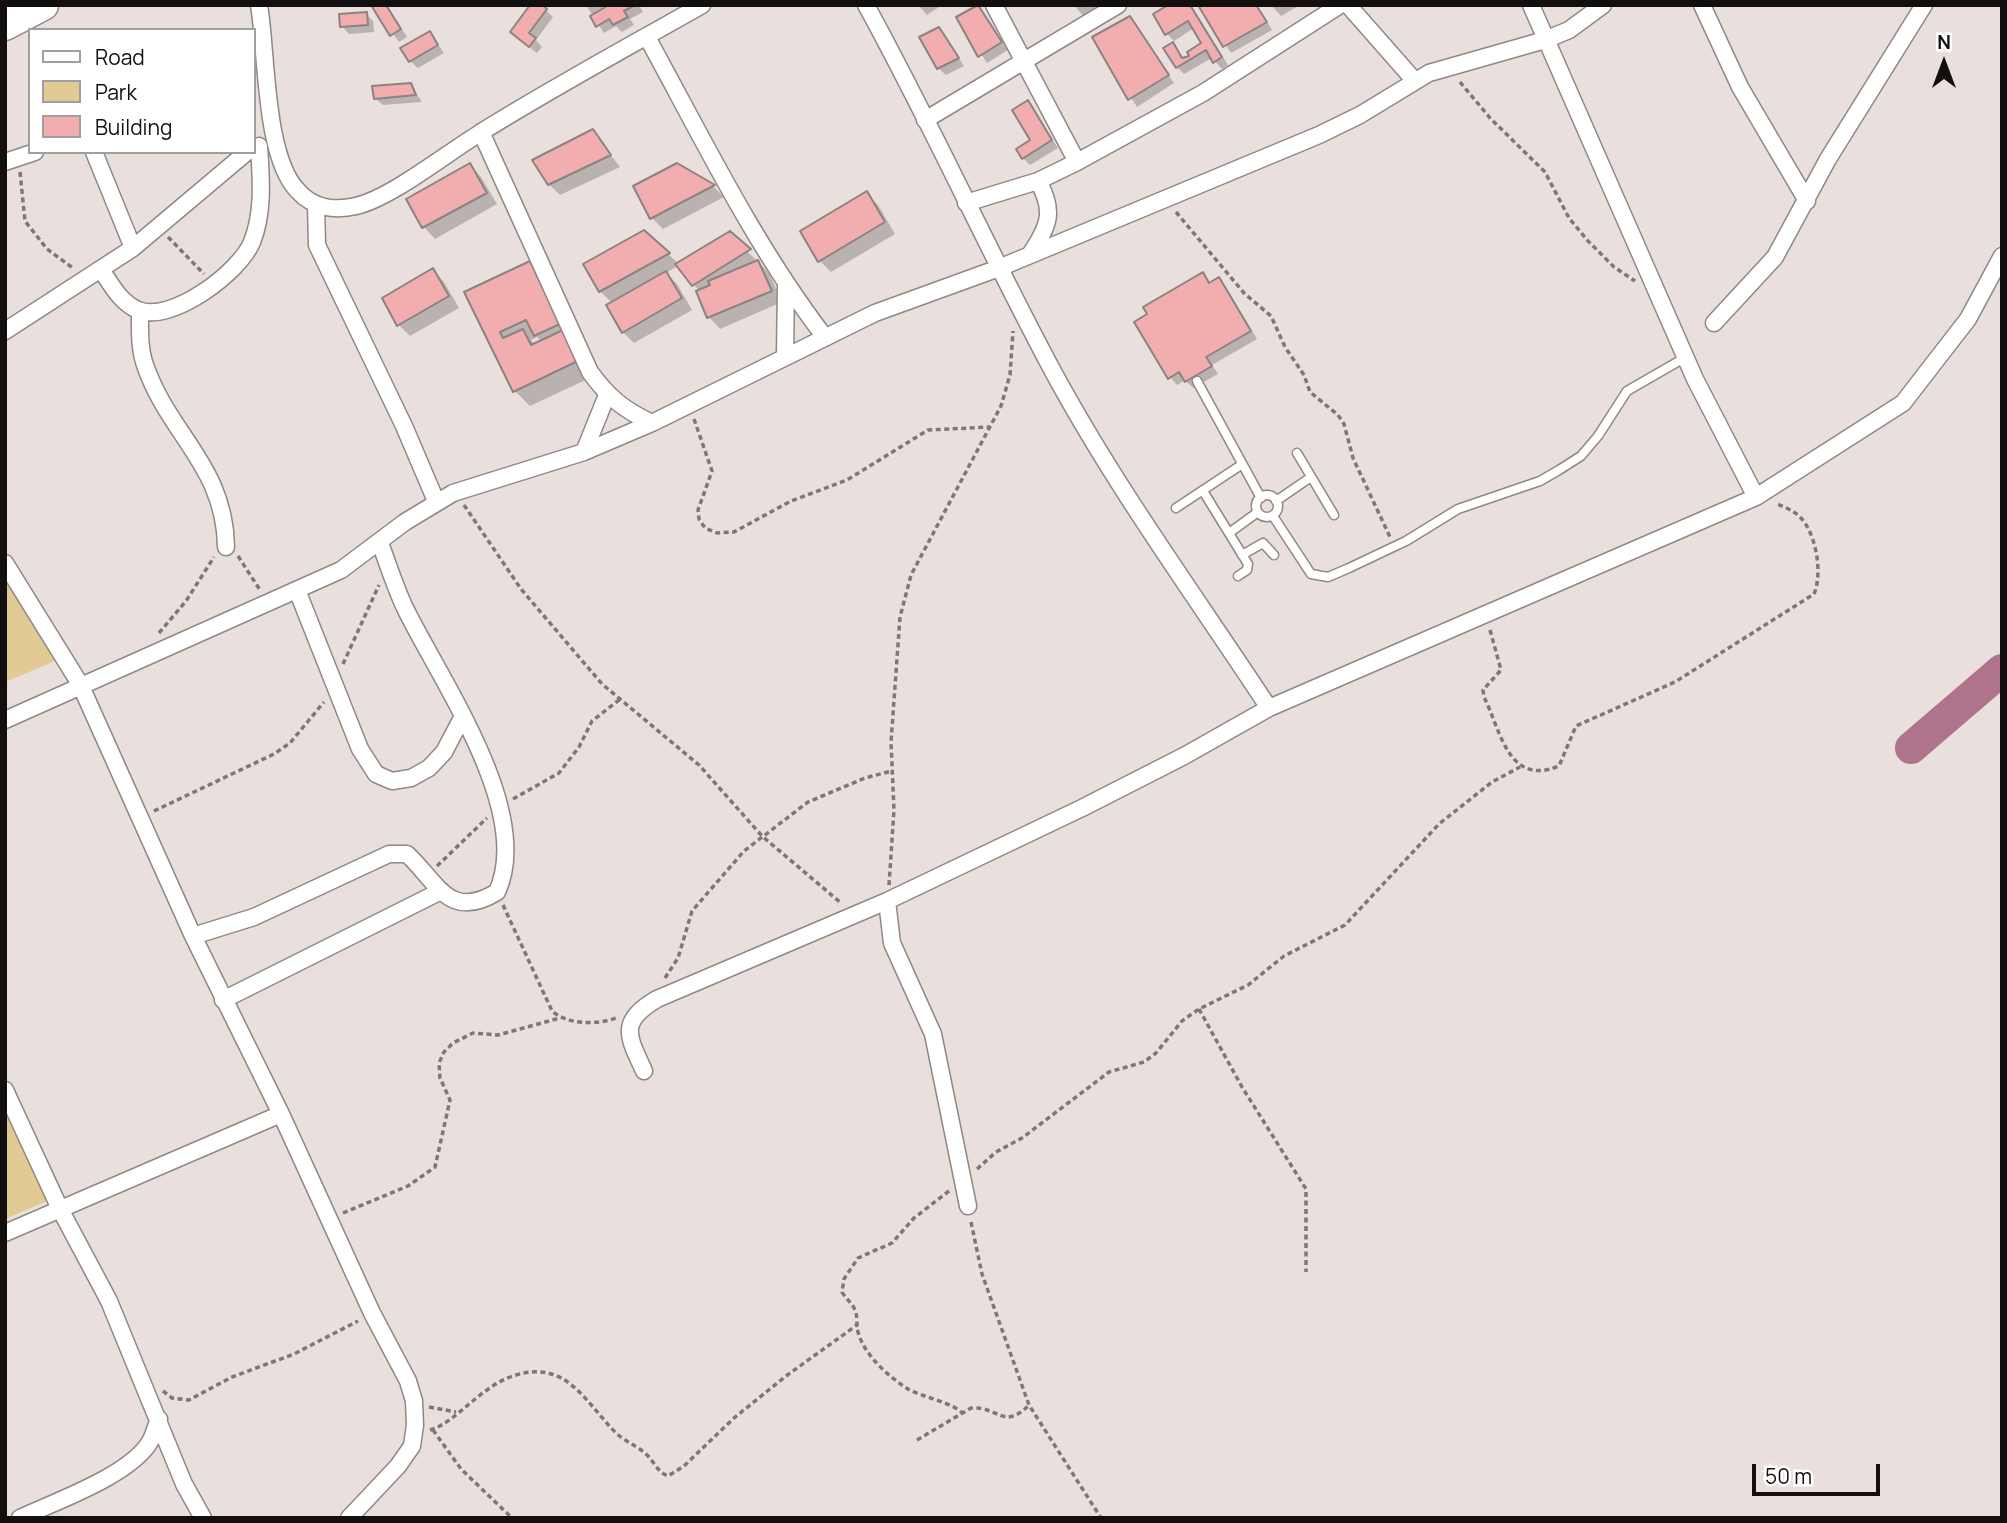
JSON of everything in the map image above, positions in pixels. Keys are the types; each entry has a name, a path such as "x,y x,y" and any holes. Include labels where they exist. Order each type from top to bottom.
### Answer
{"highway":[{"path":"5,25 43,5"}],"street":[{"path":"259,5 263,69 276,141 297,190 316,205 336,209 359,206 481,132 702,5"},
{"path":"866,5 1048,363 1149,531 1269,708"},
{"path":"995,5 1077,162"},
{"path":"925,120 1118,5"},
{"path":"966,203 1038,181 1077,162 1203,93 1340,5"},
{"path":"1348,5 1421,76"},
{"path":"1531,5 1686,357 1756,497"},
{"path":"5,720 80,684 341,570 436,501 453,493 584,453 652,423 785,355 875,313 999,268 1167,199 1217,175 1319,135 1360,115 1421,76 1545,40 1569,30 1603,5"},
{"path":"1702,5 1740,87 1807,201"},
{"path":"1714,323 1775,257 1828,159 1924,5"},
{"path":"647,37 746,222 786,286 824,336"},
{"path":"481,132 590,372 607,395 625,410 652,423"},
{"path":"256,148 276,141"},
{"path":"10,161 29,154"},
{"path":"95,154 133,248"},
{"path":"5,331 102,271 160,227 247,154"},
{"path":"102,271 120,298 140,311 163,311 214,285 234,271 251,244 260,215 254,154"},
{"path":"1031,253 1046,231 1048,214 1046,195 1038,181"},
{"path":"316,205 317,246 404,426 436,501"},
{"path":"644,1072 628,1028 641,1008 656,999 887,901 1082,808 1184,756 1269,708 1756,497 1903,403 1968,318 2002,256"},
{"path":"785,355 786,286"},
{"path":"140,311 144,364 157,393 215,485 225,522 226,547"},
{"path":"584,453 607,395"},
{"path":"193,936 254,917 389,854 407,854 429,874 439,892 452,900 467,903 485,899 497,892 504,878 499,809 483,756 404,606 380,543"},
{"path":"5,563 80,684 223,1000 281,1114 372,1313 408,1381 414,1401 412,1446 398,1466 349,1518"},
{"path":"297,590 360,749 376,774 392,781 411,778 429,768 444,752 462,718"},
{"path":"223,1000 439,892"},
{"path":"887,901 892,943 933,1034 968,1206"},
{"path":"5,1090 60,1209 109,1301 184,1484 203,1518"},
{"path":"5,1233 281,1114"},
{"path":"20,1518 104,1478 138,1457 151,1441 159,1419"}],"lane":[{"path":"1273,516 1303,564 1319,578 1349,569 1395,547 1458,509 1540,481 1559,470 1581,456 1598,436 1627,390 1686,357"},
{"path":"1197,381 1261,498 1258,512 1228,533"},
{"path":"1297,453 1334,515"},
{"path":"1176,508 1241,465"},
{"path":"1276,500 1311,477"},
{"path":"1203,491 1248,567 1238,576"},
{"path":"1261,498 1266,496 1276,500 1278,506 1273,516"},
{"path":"1258,512 1267,517 1273,516"},
{"path":"1242,555 1263,543 1274,555"}],"path":[{"path":"1421,76 1454,78 1470,89 1490,118 1545,172 1569,218 1588,241 1626,277 1656,287"},
{"path":"10,161 22,176 25,221 47,249 74,269 84,282"},
{"path":"1167,199 1234,283 1271,316 1285,347 1304,375 1310,393 1338,415 1344,424 1353,458 1395,547"},
{"path":"160,227 214,285"},
{"path":"887,901 893,838 895,663 900,617 911,575 990,428 1006,392 1012,335 1020,304"},
{"path":"688,405 712,471 698,510 699,519 705,528 717,533 734,532 791,501 846,480 928,430 990,428"},
{"path":"453,493 475,517 496,555 570,649 619,700 699,765 762,836 854,913"},
{"path":"962,1413 957,1408 945,1406 939,1399 920,1395 907,1388 887,1372 863,1343 856,1312 842,1292 842,1285 858,1258 892,1243 914,1218 940,1201 964,1177 1109,1072 1144,1062 1156,1053 1182,1021 1199,1009 1248,985 1284,956 1345,925 1439,824 1492,782 1520,767 1546,769 1559,765 1576,726 1675,682 1814,594 1818,576 1809,529 1793,511 1756,497"},
{"path":"150,639 176,615 219,549 226,547 237,555 251,580 272,601"},
{"path":"139,817 219,783 284,747 319,708 334,682 372,606 388,564"},
{"path":"1489,614 1490,634 1501,670 1483,690 1484,697 1511,758 1520,767"},
{"path":"429,874 499,809 559,773 579,747 592,722 619,700"},
{"path":"656,999 678,958 692,911 762,836 808,803 834,789 892,771"},
{"path":"497,892 545,999 560,1018"},
{"path":"328,1218 408,1186 435,1167 450,1100 440,1078 439,1063 453,1043 473,1033 498,1034 560,1018 587,1023 610,1020 641,1008"},
{"path":"1199,1009 1242,1087 1306,1189 1306,1272"},
{"path":"968,1206 982,1274 1030,1405 1101,1518"},
{"path":"142,1381 158,1387 172,1398 189,1400 232,1377 312,1346 372,1313"},
{"path":"415,1425 421,1429 433,1430 489,1387 512,1376 544,1370 558,1374 618,1435 648,1456 659,1471 668,1476 684,1466 734,1418 786,1376 857,1325"},
{"path":"414,1401 436,1410 457,1412"},
{"path":"917,1440 962,1413 978,1408 1009,1419 1019,1415 1030,1405"},
{"path":"433,1430 461,1469 512,1518"}],"green space":[{"path":"5,552 67,656 5,682"},
{"path":"5,1077 59,1196 5,1219"}],"building":[{"path":"371,5 386,5 401,29 390,36"},
{"path":"530,5 543,5 547,9 529,33 536,38 529,47 510,32"},
{"path":"609,5 635,5 624,11 628,17 613,25 609,19 596,27 590,16"},
{"path":"978,5 1002,42 978,57 956,17"},
{"path":"1168,5 1190,5 1222,57 1213,63 1206,50 1176,68 1163,48 1173,42 1182,58 1189,56 1187,52 1201,43 1188,21 1165,35 1153,14"},
{"path":"1198,5 1256,5 1267,22 1223,47"},
{"path":"367,12 368,25 340,27 339,14"},
{"path":"1130,16 1169,75 1128,100 1092,37"},
{"path":"939,27 959,58 937,69 919,37"},
{"path":"430,31 438,45 409,62 400,48"},
{"path":"411,83 416,95 374,99 372,86"},
{"path":"1028,100 1052,140 1022,159 1016,149 1030,140 1012,110"},
{"path":"593,129 611,155 548,185 532,160"},
{"path":"470,163 487,193 422,228 406,199"},
{"path":"677,163 715,185 650,219 633,186"},
{"path":"867,191 885,222 818,262 800,231"},
{"path":"644,230 670,253 599,292 583,264"},
{"path":"730,231 751,249 692,286 675,264"},
{"path":"758,260 772,291 707,318 696,291 710,285 708,281"},
{"path":"530,261 560,324 534,336 526,320 500,332 503,338 523,329 531,345 565,329 580,360 513,392 464,292"},
{"path":"433,268 449,296 397,326 382,298"},
{"path":"666,271 682,298 622,333 606,305"},
{"path":"1203,272 1209,283 1219,277 1251,331 1206,357 1212,366 1185,382 1179,372 1168,379 1134,322 1147,314 1143,307"}],"waterway":[{"path":"1911,748 2002,670"}]}
